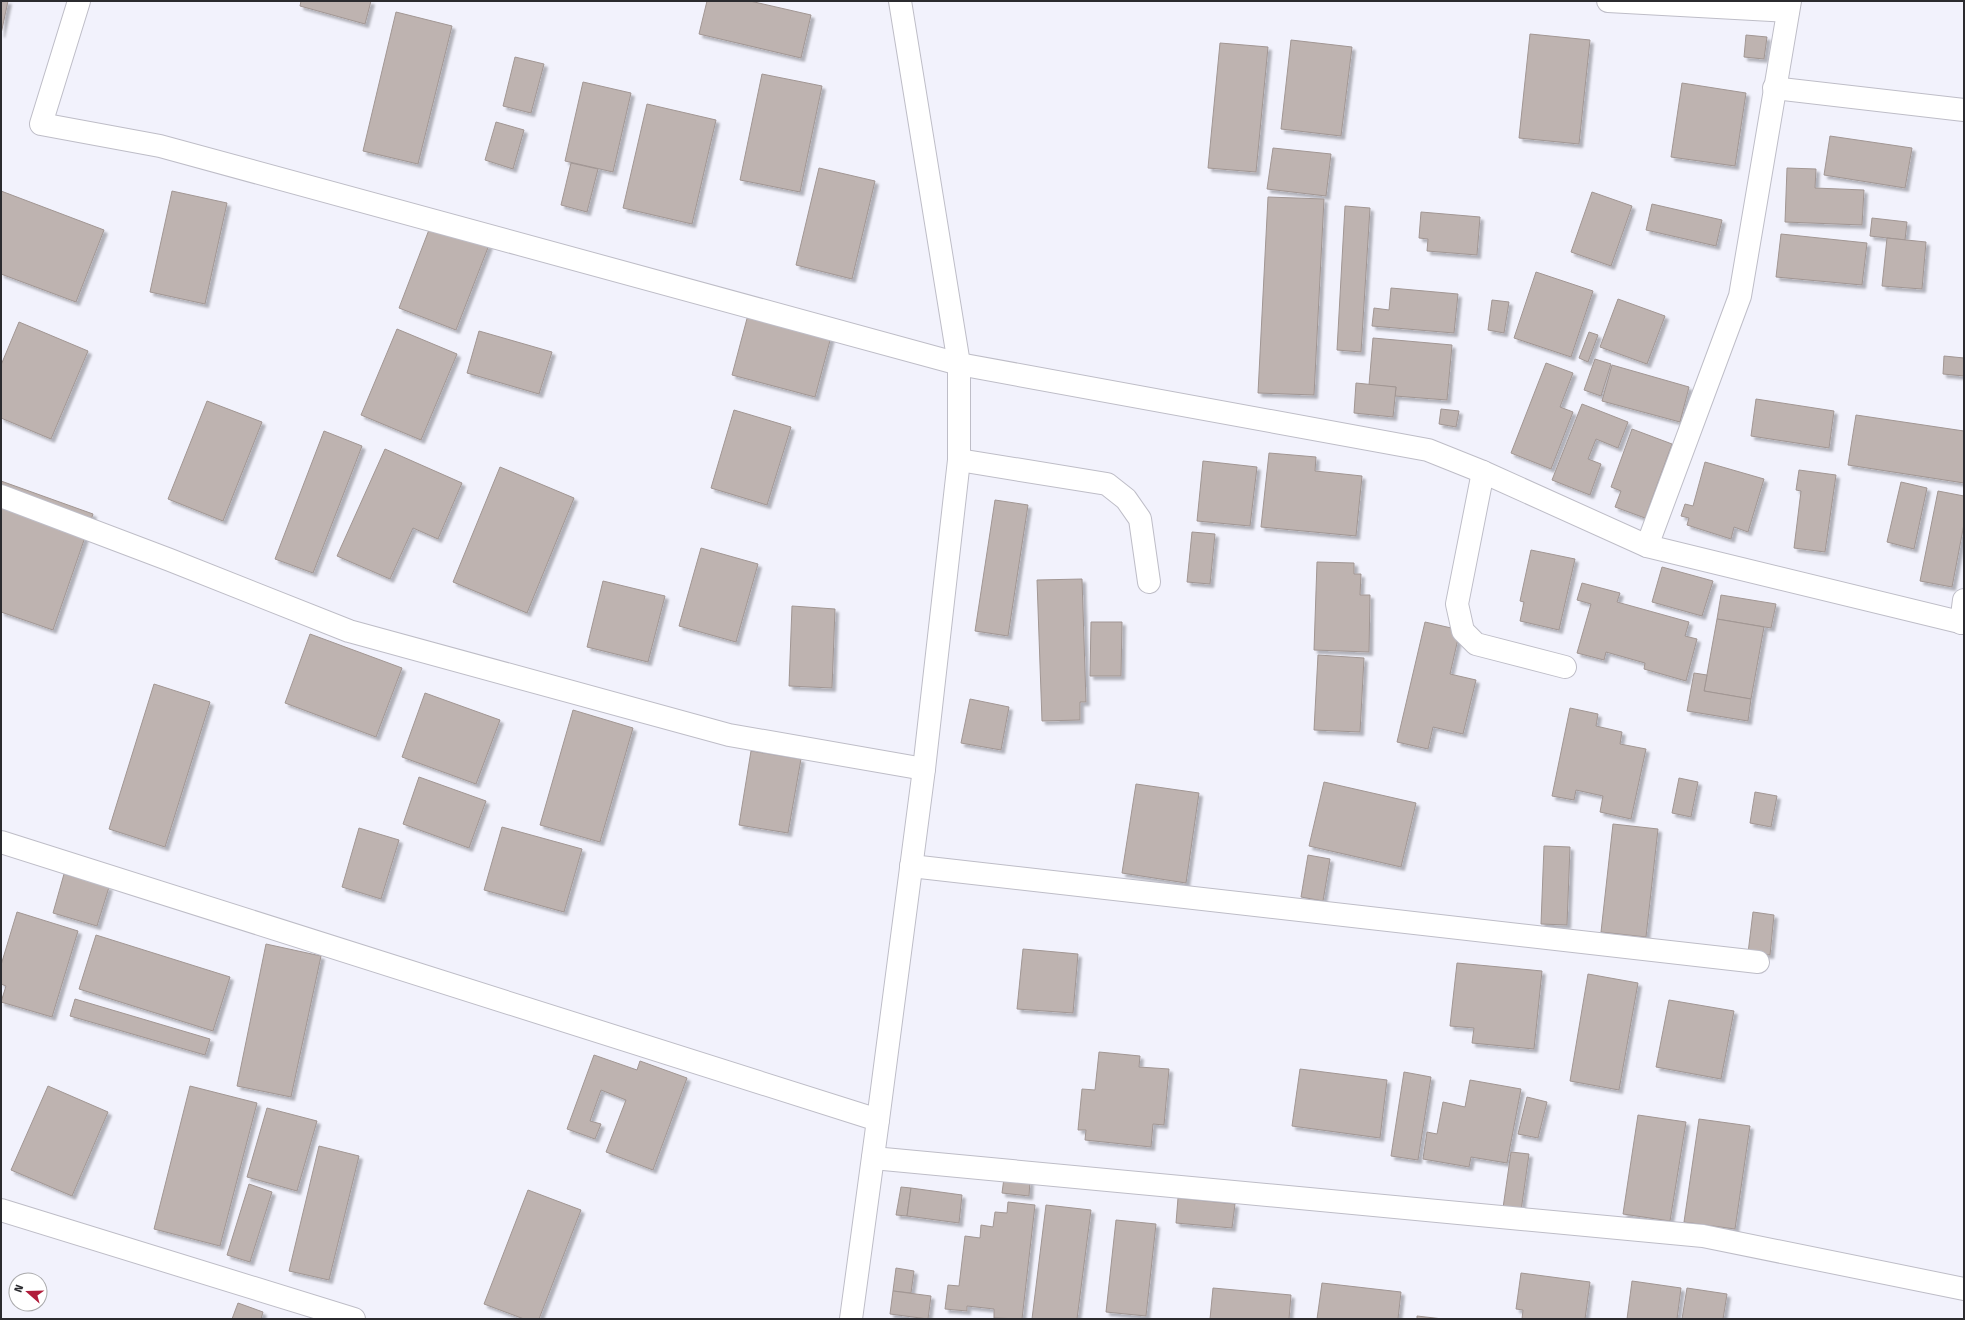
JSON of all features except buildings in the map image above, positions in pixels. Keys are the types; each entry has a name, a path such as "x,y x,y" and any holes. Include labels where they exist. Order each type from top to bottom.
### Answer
{"street":[{"path":"79,1 41,124 160,146 959,364 1428,450 1483,472 1646,546 1963,623 1964,600"},
{"path":"851,1319 874,1158 924,769 959,460 959,364 900,1"},
{"path":"1608,1 1789,6 1740,296 1646,546"},
{"path":"1774,88 1964,110"},
{"path":"959,460 1107,484 1126,499 1140,518 1149,582"},
{"path":"1483,472 1457,604 1463,631 1476,644 1565,667"},
{"path":"1,496 170,560 349,631 729,735 924,769"},
{"path":"1,842 878,1120"},
{"path":"911,866 1758,962"},
{"path":"874,1158 1703,1236 1964,1289"},
{"path":"1,1210 354,1319"}]}
